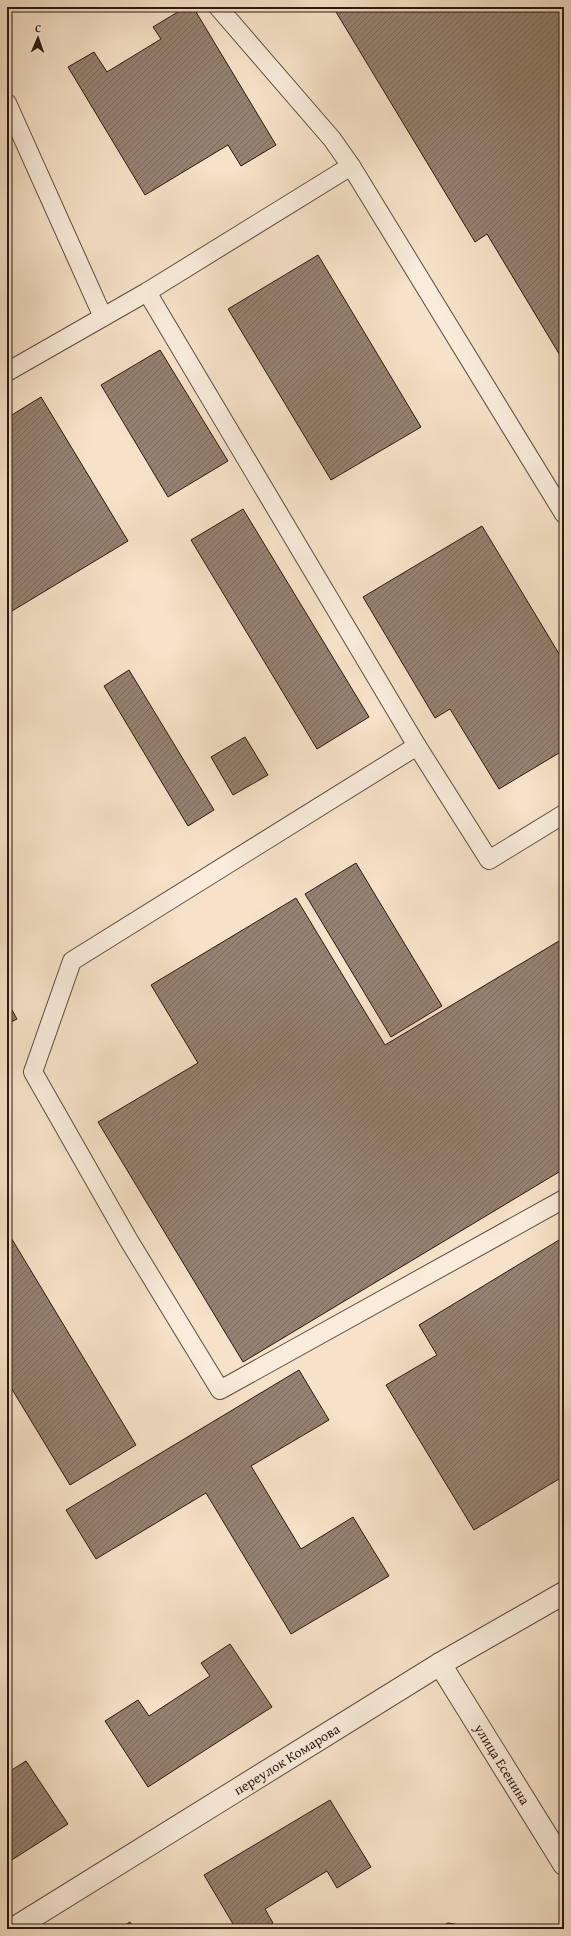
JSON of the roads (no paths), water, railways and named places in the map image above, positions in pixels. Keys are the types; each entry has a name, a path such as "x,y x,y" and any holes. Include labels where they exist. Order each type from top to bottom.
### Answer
{"street":[{"name":"переулок Комарова","path":"12,1929 440,1664 564,1593"},
{"name":"улица Есенина","path":"440,1664 564,1864"}],"lane":[{"path":"218,7 332,139 351,166 564,514"},
{"path":"7,103 103,317"},
{"path":"7,372 147,292 351,166"},
{"path":"147,292 417,746 489,860 564,814"},
{"path":"417,746 72,961 33,1072 128,1239 220,1390 564,1199"}]}
